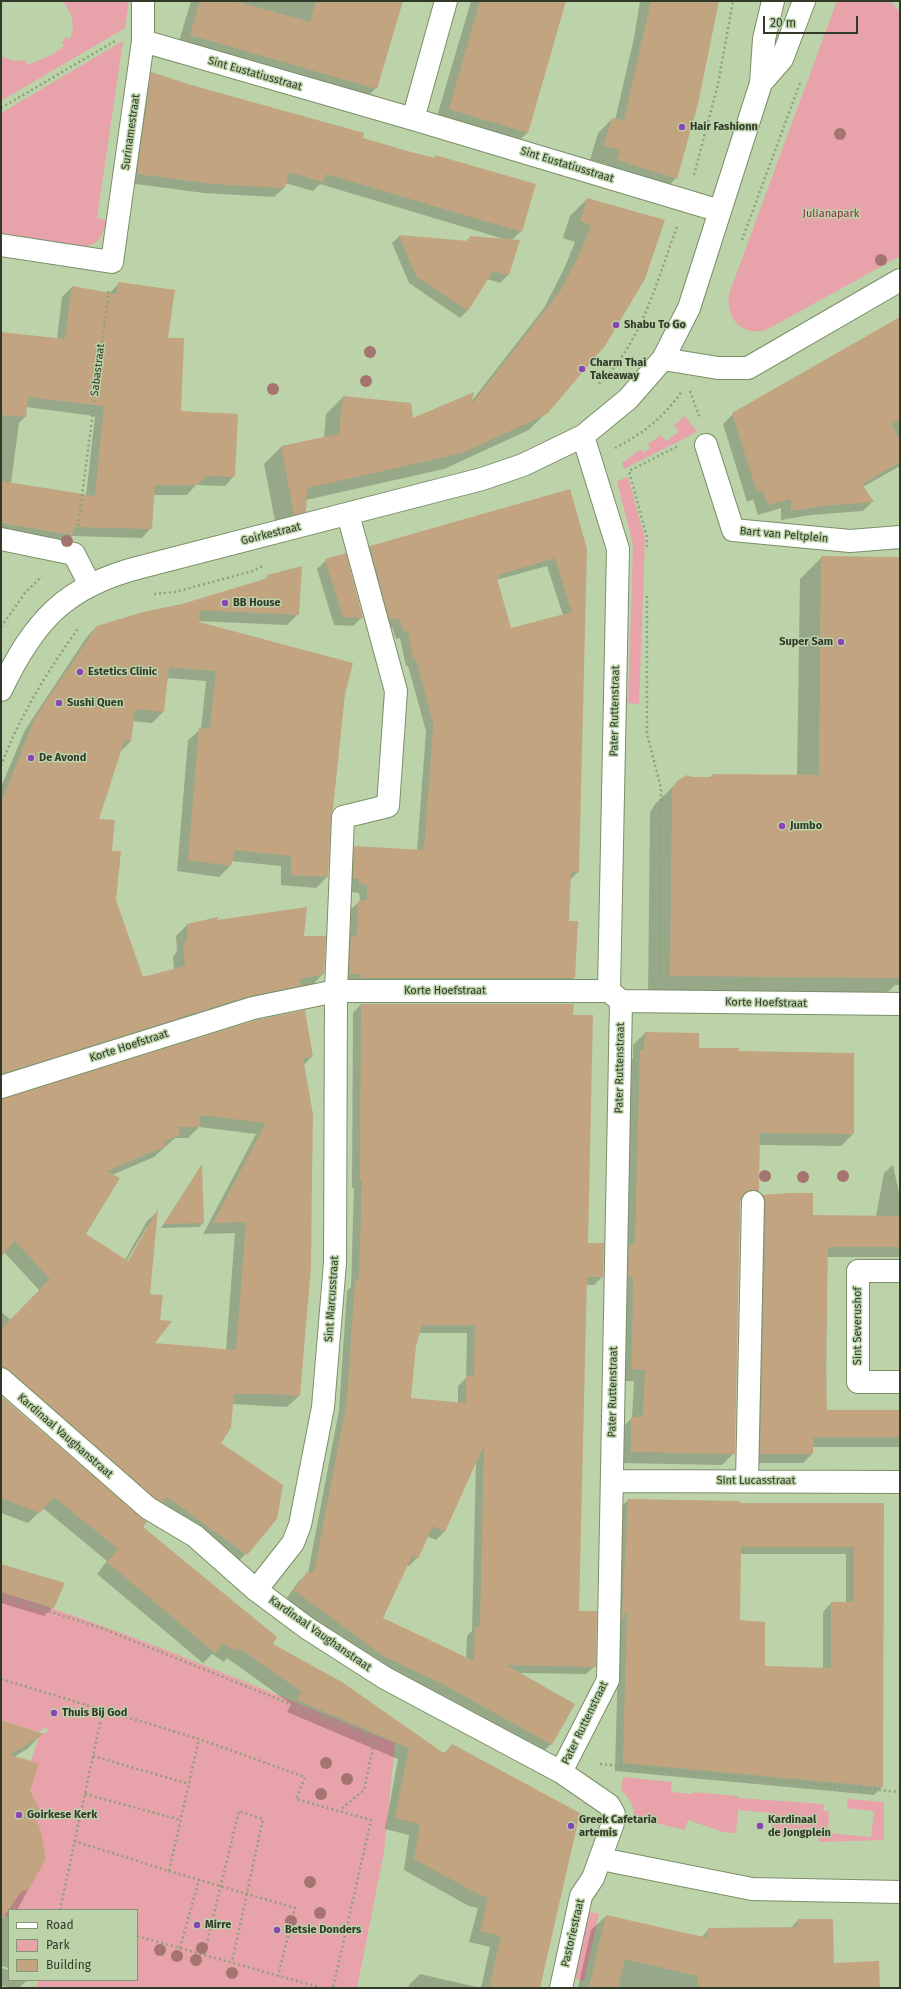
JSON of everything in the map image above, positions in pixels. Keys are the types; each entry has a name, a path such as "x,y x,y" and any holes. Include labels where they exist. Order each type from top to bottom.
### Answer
{"street":[{"name":"Surinamestraat","path":"112,262 143,33 143,1"},
{"path":"414,119 446,1"},
{"path":"583,436 628,399 664,359 689,308 761,83 764,39 773,1"},
{"path":"761,83 782,59 804,1"},
{"name":"Sint Eustatiusstraat","path":"143,33 414,119 720,211"},
{"path":"1,245 112,262"},
{"path":"664,359 692,374 718,368 748,368 900,280"},
{"name":"Pater Ruttenstraat","path":"561,1772 608,1680 612,1481 618,549 583,436"},
{"name":"Goirkestraat","path":"1,690 27,642 47,617 69,598 90,586 125,571 482,479 523,465 583,436"},
{"name":"Bart van Peltplein","path":"706,445 733,530 850,541 900,536"},
{"name":"Sint Marcusstraat","path":"256,1590 293,1543 300,1526 322,1407 335,1264 336,991 343,817 388,806 396,691 348,514"},
{"path":"1,539 74,554 90,586"},
{"name":"Korte Hoefstraat","path":"1,1087 252,1008 336,991 615,996 660,1001 900,1004"},
{"path":"747,1481 753,1202"},
{"name":"Sint Severushof","path":"900,1271 858,1271 858,1382 900,1382"},
{"name":"Kardinaal Vaughanstraat","path":"1,1379 148,1508 195,1536 256,1590 307,1628 385,1678 561,1772 609,1805 614,1814 613,1823 601,1859"},
{"name":"Sint Lucasstraat","path":"612,1481 900,1482"},
{"path":"601,1859 752,1889 900,1892"},
{"name":"Pastoriestraat","path":"561,1988 581,1896 593,1878 601,1859"}],"path":[{"path":"1,108 143,33"},
{"path":"739,248 802,77"},
{"name":"Sabastraat","path":"74,554 112,262"},
{"path":"692,374 702,424"},
{"path":"590,460 638,436 656,422 674,403 692,374"},
{"path":"647,554 647,538 629,471 663,452 684,444"},
{"path":"1,627 25,593 48,569 74,554"},
{"path":"147,595 175,592 252,571 270,563"},
{"path":"647,593 647,734 661,788 660,1001"},
{"path":"1,766 19,725 46,677 64,648 82,624"},
{"path":"1,1596 101,1628 375,1738 364,1790 340,1811"},
{"path":"1,1680 103,1709 199,1740 305,1777 296,1798 371,1820 333,1988"},
{"path":"60,1909 103,1709"},
{"path":"169,1871 199,1740"},
{"path":"93,1756 189,1784"},
{"path":"561,1772 590,1763 900,1792"},
{"path":"85,1794 181,1820"},
{"path":"204,1955 239,1811 263,1819 232,1962"},
{"path":"74,1841 295,1908 278,1976"},
{"path":"180,1948 199,1880"},
{"path":"138,1936 322,1988"}],"green space":[{"path":"63,1 129,1 125,28 1,101 1,57 16,61 26,60 27,65 52,55 64,46 62,43 66,37 70,39 73,24 69,10"},
{"name":"Julianapark","path":"837,1 890,1 900,12 900,256 766,330 749,330 737,324 733,318 730,311 729,294"},
{"path":"123,41 97,218 106,220 102,235 96,242 82,247 1,234 1,113"},
{"path":"685,416 697,432 624,469 622,463 641,449 644,453 650,448 648,444 661,435 666,441 679,432 674,425"},
{"path":"628,477 645,539 639,704 628,703 633,545 617,481"},
{"path":"1,1592 51,1608 151,1644 395,1743 384,1852 357,1988 36,1988 39,1981 138,1981 138,1909 9,1909 12,1906 9,1904 37,1875 37,1823 35,1819 40,1810 26,1799 31,1761 39,1737 48,1731 46,1727 38,1732 1,1720"},
{"path":"623,1777 672,1782 671,1792 693,1794 693,1792 738,1796 738,1798 824,1804 824,1811 829,1811 828,1833 871,1837 874,1811 847,1808 848,1799 884,1802 884,1840 819,1842 818,1832 808,1833 808,1836 771,1836 772,1813 738,1810 736,1833 723,1832 688,1820 685,1830 635,1818 631,1802 621,1789"},
{"path":"7,1908 9,1909 8,1917 1,1914"},
{"path":"590,1912 599,1914 584,1981 574,1978"}],"building":[{"path":"200,1 235,1 310,22 316,1 403,1 377,89 190,35"},
{"path":"480,1 566,1 528,133 449,109"},
{"path":"651,1 719,1 698,104 677,179 617,160 620,150 603,146 612,118 624,121"},
{"path":"151,72 191,85 364,133 363,138 411,152 435,158 435,155 536,184 522,232 326,174 323,182 289,172 285,188 214,184 137,174"},
{"path":"587,198 665,220 645,279 605,346 547,414 462,453 307,488 306,512 294,515 281,446 339,434 343,396 411,403 413,418 474,392 471,405 561,290 581,251 591,225 580,221"},
{"path":"399,235 469,241 470,236 520,240 509,275 493,271 468,311 416,276"},
{"path":"118,282 175,290 168,338 184,338 181,411 238,414 235,477 207,476 197,485 155,485 152,529 74,527 72,535 1,523 1,481 95,496 104,406 28,397 26,417 1,415 1,332 65,339 72,286 117,294"},
{"path":"900,317 900,419 891,424 900,441 900,462 862,484 874,502 822,506 791,511 791,499 768,505 763,490 757,492 732,413"},
{"path":"570,489 587,549 579,872 571,872 569,921 578,921 575,978 361,978 361,974 349,974 351,936 357,936 358,901 367,900 367,885 359,884 359,879 353,879 354,846 424,850 433,730 433,723 416,659 413,659 408,631 404,632 400,619 389,619 370,546","holes":["555,558 572,612 511,628 497,578 499,578 498,575"]},
{"path":"346,553 363,618 343,617 325,559"},
{"path":"821,556 900,557 900,978 670,976 672,790 677,781 687,775 692,777 710,777 713,774 819,775"},
{"path":"302,566 299,615 200,610 199,622 353,663 345,694 331,816 328,877 291,875 291,856 235,850 231,866 188,860 199,728 210,729 216,671 169,667 164,712 135,709 131,742 125,739 99,819 115,820 112,851 121,851 116,900 143,977 185,966 183,945 188,939 187,924 218,917 217,920 307,907 304,936 326,936 324,974 299,979 300,986 249,996 1,1074 1,803 35,718 97,626 143,612 182,604 268,578 267,575"},
{"path":"361,1004 574,1004 573,1015 593,1015 588,1243 604,1243 603,1277 587,1277 579,1611 597,1611 596,1667 506,1665 575,1704 552,1745 441,1683 383,1656 294,1590 307,1572 314,1573 347,1401 355,1282 359,1278 362,1180 360,1180","holes":["422,1325 475,1325 474,1376 466,1376 466,1403 411,1398 416,1346","484,1445 480,1627 475,1627 474,1661 383,1618 412,1556 418,1559 433,1526 445,1532"]},
{"path":"305,1010 313,1057 303,1058 313,1114 311,1267 300,1396 234,1394 231,1428 221,1443 283,1485 277,1519 247,1555 167,1497 162,1502 155,1498 9,1370 1,1367 1,1329 50,1279 15,1241 1,1257 1,1099 256,1020","holes":["200,1115 266,1123 213,1223 246,1222 236,1350 155,1343 172,1321 160,1320 163,1295 150,1294 158,1209 128,1261 86,1234 120,1178 107,1171 166,1146 164,1141 180,1135 178,1127 200,1127"]},
{"path":"645,1032 699,1033 699,1048 739,1048 739,1051 854,1053 854,1134 760,1133 759,1191 747,1191 742,1196 740,1202 735,1454 631,1452 631,1417 643,1417 645,1370 632,1369 633,1277 628,1277 629,1244 635,1244 640,1050 644,1051"},
{"path":"202,1164 204,1223 164,1224"},
{"path":"813,1193 813,1215 900,1216 900,1247 828,1247 826,1365 827,1410 900,1410 900,1437 813,1437 813,1454 760,1454 766,1202 763,1195"},
{"path":"1,1396 147,1522 143,1527 277,1637 273,1644 342,1682 445,1754 452,1744 580,1813 540,1988 489,1988 501,1936 480,1931 488,1897 480,1895 414,1859 420,1824 395,1818 409,1748 297,1700 302,1692 239,1648 235,1651 223,1643 215,1653 107,1562 118,1549 54,1497 40,1513 1,1498"},
{"path":"628,1499 740,1501 740,1503 884,1503 883,1787 623,1763 627,1610 622,1620","holes":["741,1547 854,1547 854,1602 831,1602 831,1668 765,1666 765,1622 740,1620"]},
{"path":"1,1564 65,1583 54,1608 1,1592"},
{"name":"Goirkese Kerk","path":"1,1720 44,1734 9,1755 39,1763 30,1791 40,1810 31,1813 40,1827 46,1859 29,1889 21,1892 1,1920"},
{"path":"606,1915 708,1938 708,1928 798,1927 798,1919 833,1919 834,1963 879,1961 880,1988 699,1988 697,1976 625,1959 618,1988 589,1988"}],"place":[{"name":"Hair Fashionn","path":"682,127"},
{"name":"Shabu To Go","path":"616,325"},
{"name":"Charm Thai Takeaway","path":"582,369"},
{"name":"BB House","path":"225,603"},
{"name":"Super Sam","path":"841,642"},
{"name":"Estetics Clinic","path":"80,672"},
{"name":"Sushi Quen","path":"59,703"},
{"name":"De Avond","path":"31,758"},
{"name":"Jumbo","path":"782,826"},
{"name":"Thuis Bij God","path":"54,1713"},
{"name":"Goirkese Kerk","path":"19,1815"},
{"name":"Greek Cafetaria artemis","path":"571,1826"},
{"name":"Kardinaal de Jongplein","path":"760,1826"},
{"name":"Mirre","path":"197,1925"},
{"name":"Betsie Donders","path":"277,1930"}]}
